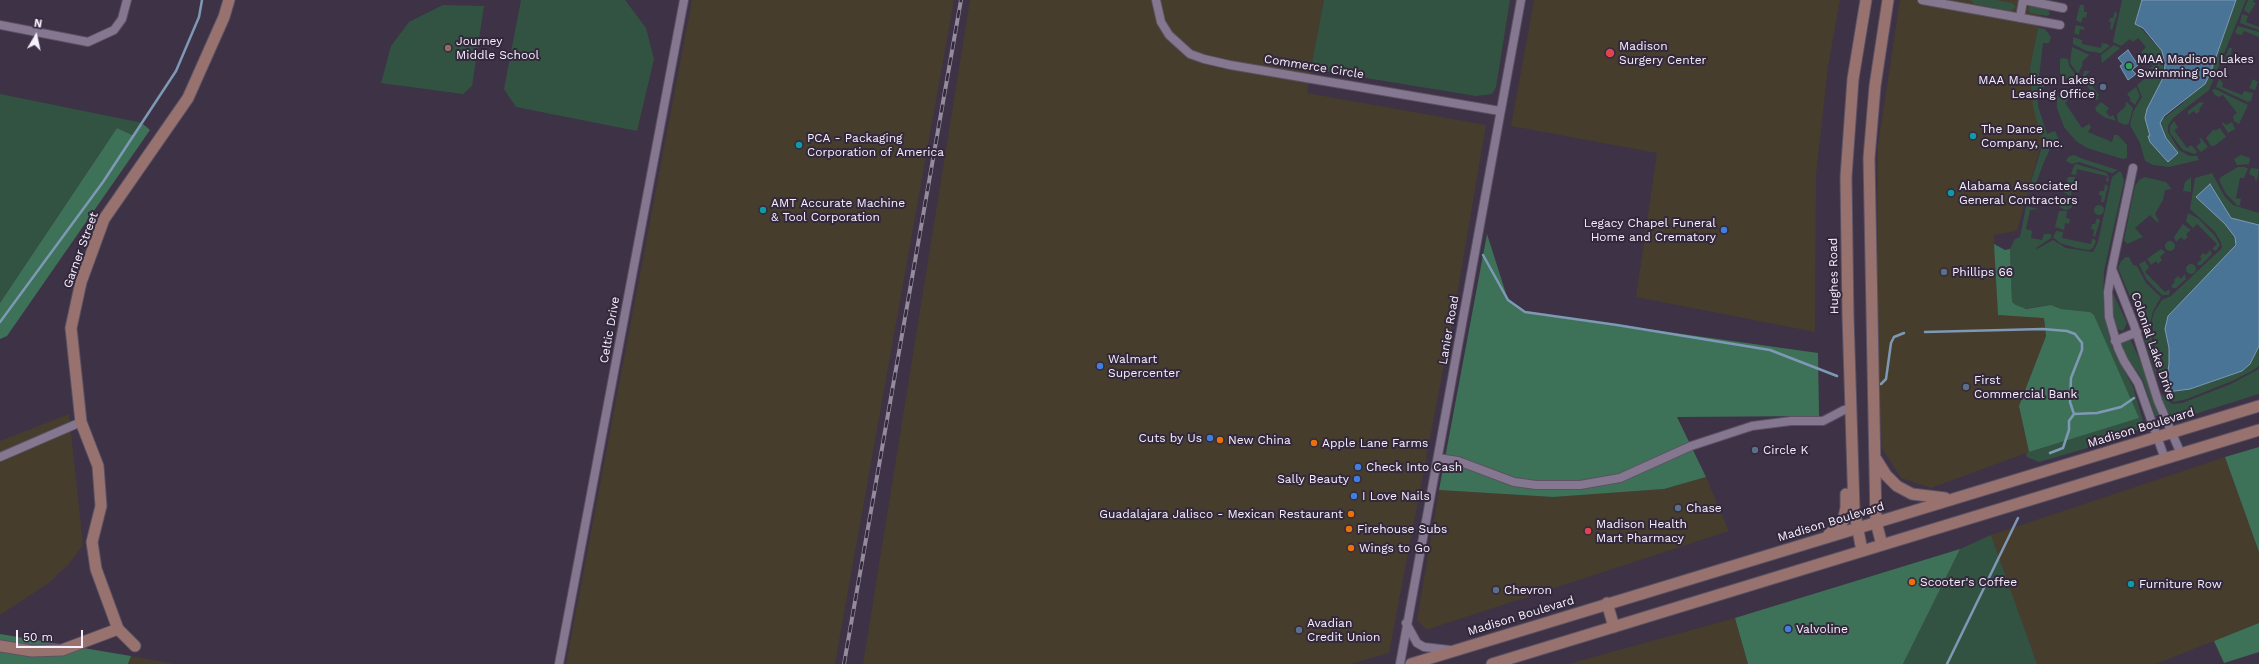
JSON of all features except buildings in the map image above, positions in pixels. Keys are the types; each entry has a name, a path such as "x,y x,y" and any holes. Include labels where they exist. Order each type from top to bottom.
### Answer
{"main road":[{"name":"Garner Street","path":"135,646 118,629 96,569 92,542 101,506 98,473 81,422 71,328 80,282 104,219 188,98 224,17 229,0"},
{"name":"Hughes Road","path":"1862,551 1856,528 1854,509 1848,332 1847,155 1853,79 1866,0"},
{"path":"1882,545 1876,522 1869,243 1869,158 1875,86 1888,0"},
{"path":"1815,541 1839,527 1845,515 1844,410 1848,332"},
{"name":"Madison Boulevard","path":"1411,664 1607,603 2259,406"},
{"path":"1492,664 2259,430"},
{"path":"1875,458 1886,475 1898,486 1912,494 1951,499"},
{"path":"1607,603 1614,627"},
{"path":"0,646 32,651 62,650 118,629"}],"street":[{"path":"0,25 88,42 114,30 122,19 127,0"},
{"name":"Celtic Drive","path":"559,664 684,0"},
{"name":"Commerce Circle","path":"1156,0 1161,22 1169,35 1190,54 1204,59 1230,65 1500,111"},
{"name":"Lanier Road","path":"1400,664 1406,623 1438,458 1521,0"},
{"path":"1922,0 2060,25"},
{"path":"2020,18 2024,0 2063,8"},
{"path":"2133,168 2112,268 2108,307 2115,341 2124,361 2138,383 2165,459"},
{"name":"Colonial Lake Drive","path":"2112,268 2137,332 2158,401 2181,454"},
{"path":"2115,341 2137,332"},
{"path":"1438,458 1458,461 1514,482 1536,486 1580,485 1620,478 1691,446 1752,426 1784,422 1823,421 1844,410"},
{"path":"0,457 81,422"},
{"path":"1406,623 1417,642 1424,647 1457,650"}],"shaded area":[{"path":"692,0 954,0 835,664 566,664"},
{"path":"970,0 1324,0 1307,93 1486,125 1455,307 1389,653 1351,664 863,664"},
{"path":"1534,0 1840,0 1828,67 1816,176 1815,332 1636,297 1657,153 1511,126"},
{"path":"1900,0 2044,0 2030,68 2043,143 2040,148 2017,231 1994,235 1998,315 2044,317 2046,336 2019,406 2029,452 1931,488 1901,478 1881,447 1877,261 1878,145"},
{"path":"69,414 83,545 69,564 49,583 0,615 0,441"},
{"path":"2225,457 2259,552 2259,623 2156,664 2037,664 1991,535"},
{"path":"1706,477 1729,531 1426,630 1417,620 1439,490 1553,497 1664,489"},
{"path":"1735,618 1748,664 1568,664"},
{"path":"131,656 175,664 128,664"}],"green space":[{"path":"521,0 625,0 646,28 654,59 637,131 516,107 504,89"},
{"path":"1324,0 1510,0 1496,87 1492,94 1476,96 1311,69"},
{"path":"1970,0 1996,0 2012,3 2016,7 2011,11 1975,4"},
{"path":"2122,0 2142,0 2135,22 2162,51 2164,76 2147,109 2164,133 2160,123 2161,120 2182,104 2210,74 2236,0 2246,0 2209,90 2173,118 2168,126 2168,132 2179,150 2189,156 2197,156 2199,160 2169,167 2153,165 2145,161 2140,143 2130,125 2133,112 2142,97 2137,85 2147,77 2144,73 2153,66 2141,52 2146,47 2138,38 2133,42 2130,39 2121,46 2113,42","holes":["2150,136 2166,138 2172,147"]},
{"path":"2248,0 2254,0 2253,2 2256,3 2249,14 2244,10"},
{"path":"443,5 484,6 472,86 463,94 381,83 391,46 409,22"},
{"path":"2080,5 2084,5 2084,12 2087,12 2086,18 2083,17 2081,23 2076,20"},
{"path":"2031,6 2048,10 2050,14 2047,16 2030,13 2028,8"},
{"path":"2115,11 2117,14 2112,30 2110,28 2111,22 2109,22 2110,18 2113,18"},
{"path":"2242,14 2248,16 2246,22 2259,27 2259,30 2240,23"},
{"path":"2076,25 2084,27 2084,30 2080,29 2079,35 2074,33"},
{"path":"2238,26 2259,32 2259,37 2244,31 2242,35 2237,34 2235,32"},
{"path":"2038,28 2045,29 2051,37 2049,43 2043,43 2039,77 2046,80 2044,87 2038,87 2038,106 2047,134 2055,131 2061,144 2058,150 2051,147 2044,162 2036,183 2041,184 2042,188 2030,186 2043,143 2033,107 2030,68"},
{"path":"2073,37 2082,40 2082,44 2101,48 2102,43 2110,46 2101,53 2087,51 2073,44"},
{"path":"2114,45 2120,48 2102,63 2101,55"},
{"path":"2072,47 2092,56 2089,55 2082,62 2083,64 2078,74 2070,63"},
{"path":"2229,48 2232,48 2231,55 2233,57 2232,61 2229,60 2225,66 2223,62"},
{"path":"2060,59 2068,59 2069,66 2077,76 2072,81 2064,78 2060,73"},
{"path":"2084,71 2090,71 2085,76 2099,95 2097,97 2099,99 2097,100 2082,79"},
{"path":"2219,79 2223,83 2222,87 2242,95 2244,91 2253,93 2251,101 2248,102 2216,87"},
{"path":"2253,79 2258,82 2255,90 2249,88 2252,82 2249,80 2252,81"},
{"path":"2136,87 2140,96 2135,105 2129,100 2131,99 2127,94"},
{"path":"2215,89 2248,105 2239,124 2234,121 2233,116 2237,113 2223,95 2219,97 2215,95 2212,90"},
{"path":"2061,92 2069,97 2065,103 2082,128 2089,124 2091,127 2088,132 2112,142 2114,135 2118,135 2127,145 2127,158 2123,159 2087,148 2076,141 2064,127 2057,108 2057,97"},
{"path":"0,94 143,123 132,135 117,128 0,303"},
{"path":"2101,102 2109,108 2106,112 2110,117 2113,115 2116,121 2104,117 2096,111 2095,108"},
{"path":"2127,102 2133,108 2129,123 2126,125 2118,122 2117,114 2126,106 2125,104"},
{"path":"2200,102 2204,103 2199,109 2200,111 2196,114 2194,111 2188,115 2188,111"},
{"path":"2174,121 2178,128 2174,130 2187,148 2191,145 2194,148 2197,152 2195,154 2183,150 2170,133 2170,126"},
{"path":"2223,122 2226,125 2232,122 2235,129 2228,133 2222,123"},
{"path":"143,124 150,130 7,336 0,339 0,303 117,128 132,135"},
{"path":"2220,128 2226,137 2214,146 2211,146 2206,138 2214,129 2215,131"},
{"path":"2201,138 2208,147 2201,152 2196,147 2201,142 2199,139"},
{"path":"2074,155 2118,170 2112,173 2079,162 2072,164 2066,161 2068,157"},
{"path":"2241,155 2250,158 2249,164 2237,165 2234,159"},
{"path":"2076,164 2107,173 2109,181 2106,182 2107,176 2077,169 2076,175 2071,174"},
{"path":"2238,167 2245,167 2248,169 2244,178 2240,178 2236,198 2241,199 2240,205 2238,206 2226,194 2219,180 2221,177"},
{"path":"2251,168 2259,169 2257,180 2249,174"},
{"path":"2120,171 2122,174 2124,181 2104,271 2103,303 2105,319 2112,347 2133,387 2143,421 2138,430 2129,436 2039,462 2027,457 2026,453 2138,418 2094,315 2090,312 2061,309 2051,305 2022,309 2012,302 2010,249 2015,239 2020,237 2026,206 2038,209 2030,210 2026,229 2032,231 2031,238 2042,240 2044,234 2051,234 2051,238 2036,248 2037,249 2053,240 2066,248 2093,252 2098,242 2112,177"},
{"path":"2212,173 2225,197 2233,205 2259,213 2259,366 2232,381 2187,399 2174,402 2165,395 2155,351 2152,320 2154,312 2162,300 2171,296 2222,248 2221,242 2215,232 2190,209 2195,178"},
{"path":"2068,177 2075,177 2074,185 2077,185 2076,190 2072,189 2071,196 2063,192"},
{"path":"2145,177 2166,182 2172,189 2165,190 2163,200 2155,214 2159,221 2157,222 2150,215 2135,228 2143,237 2127,244 2124,240 2135,186 2139,180"},
{"path":"2191,177 2191,192 2183,191 2185,182"},
{"path":"2105,184 2108,186 2104,202 2101,202 2102,196 2099,195 2100,191 2104,191"},
{"path":"2066,196 2071,198 2073,203 2071,208 2066,210 2061,208 2059,203 2061,198"},
{"path":"2097,205 2101,205 2103,206 2103,214 2097,215 2094,212 2094,208"},
{"path":"2059,211 2067,211 2066,218 2070,219 2069,224 2065,223 2064,230 2055,227"},
{"path":"2188,213 2199,219 2215,236 2220,245 2216,251 2212,249 2217,244 2197,224 2193,228 2186,221"},
{"path":"2097,218 2100,220 2095,237 2093,236 2094,230 2091,229 2092,224 2095,224"},
{"path":"2183,224 2191,230 2186,234 2188,237 2184,240 2181,237 2176,242 2174,237"},
{"path":"2056,231 2063,232 2062,238 2091,244 2092,239 2096,241 2093,248 2089,250 2076,248 2060,243 2053,237"},
{"path":"1487,234 1508,300 1525,312 1818,353 1819,416 1677,417 1706,477 1664,489 1553,497 1439,490"},
{"path":"2168,241 2172,241 2174,242 2174,250 2168,251 2165,248 2165,244"},
{"path":"1994,244 2005,250 2010,249 2012,302 2016,305 2026,309 2051,305 2061,309 2090,312 2094,315 2139,418 2029,452 2019,406 2046,336 2044,318 1998,315"},
{"path":"2161,249 2165,252 2160,257 2162,260 2158,264 2156,261 2151,265 2147,259"},
{"path":"2210,250 2212,254 2201,265 2198,265 2197,263 2202,259 2200,257 2203,253 2206,255"},
{"path":"2126,257 2129,257 2133,265 2137,266 2146,283 2161,297 2153,311 2150,323 2157,379 2136,311 2118,268 2121,261"},
{"path":"2145,261 2149,267 2145,272 2165,292 2170,289 2169,295 2162,295 2147,280 2139,264"},
{"path":"2189,264 2193,264 2196,269 2193,274 2189,274 2186,271 2186,267"},
{"path":"2185,274 2186,279 2176,288 2171,286 2178,276 2181,279"},
{"path":"2112,291 2127,323 2123,331 2116,329 2112,312"},
{"path":"2130,339 2145,371 2159,415 2157,416 2155,416 2143,380 2123,351 2122,343 2124,340"},
{"path":"2259,369 2259,394 2182,418 2172,417 2165,408 2161,393 2172,404 2182,403 2231,384"},
{"path":"2259,447 2259,552 2225,457"},
{"path":"1991,535 2037,664 1903,664 1960,549"},
{"path":"1960,549 1903,664 1748,664 1735,618"},
{"path":"2259,623 2259,652 2224,663 2214,641"},
{"path":"0,634 131,656 128,664 0,664"}],"water":[{"path":"2142,0 2236,0 2210,74 2205,84 2164,116 2160,123 2166,138 2178,153 2168,162 2150,142 2148,136 2150,136 2145,118 2147,109 2164,76 2165,64 2162,51 2143,28 2135,24"},
{"name":"MAA Madison Lakes Swimming Pool","path":"2128,50 2138,65 2132,70 2136,74 2128,80 2120,66 2123,64 2118,58"},
{"path":"2210,184 2231,218 2259,225 2259,346 2250,364 2242,371 2190,389 2167,392 2164,381 2167,376 2169,364 2169,348 2165,329 2168,316 2236,245 2235,237 2225,224 2196,197"}],"waterway":[{"path":"0,322 103,182 176,71 199,17 202,0"},
{"path":"1483,255 1508,300 1525,312 1617,325 1770,350 1837,376"},
{"path":"1925,332 2043,329 2067,331 2075,334 2082,343 2082,350 2071,378 2070,402 2074,414"},
{"path":"1881,384 1886,379 1891,343 1894,337 1904,333"},
{"path":"2050,453 2063,448 2069,430 2069,421 2074,414 2097,413 2121,407 2134,398"},
{"path":"1947,664 2018,518"}],"railway":[{"path":"844,664 961,0"}],"place":[{"name":"Journey Middle School","path":"448,48"},
{"name":"Madison Surgery Center","path":"1610,53"},
{"name":"MAA Madison Lakes Swimming Pool","path":"2129,66"},
{"name":"MAA Madison Lakes Leasing Office","path":"2103,87"},
{"name":"The Dance Company, Inc.","path":"1973,136"},
{"name":"PCA - Packaging Corporation of America","path":"799,145"},
{"name":"Alabama Associated General Contractors","path":"1951,193"},
{"name":"AMT Accurate Machine & Tool Corporation","path":"763,210"},
{"name":"Legacy Chapel Funeral Home and Crematory","path":"1724,230"},
{"name":"Phillips 66","path":"1944,272"},
{"name":"Walmart Supercenter","path":"1100,366"},
{"name":"First Commercial Bank","path":"1966,387"},
{"name":"Cuts by Us","path":"1210,438"},
{"name":"New China","path":"1220,440"},
{"name":"Apple Lane Farms","path":"1314,443"},
{"name":"Circle K","path":"1755,450"},
{"name":"Check Into Cash","path":"1358,467"},
{"name":"Sally Beauty","path":"1357,479"},
{"name":"I Love Nails","path":"1354,496"},
{"name":"Chase","path":"1678,508"},
{"name":"Guadalajara Jalisco - Mexican Restaurant","path":"1351,514"},
{"name":"Firehouse Subs","path":"1349,529"},
{"name":"Madison Health Mart Pharmacy","path":"1588,531"},
{"name":"Wings to Go","path":"1351,548"},
{"name":"Scooter's Coffee","path":"1912,582"},
{"name":"Furniture Row","path":"2131,584"},
{"name":"Chevron","path":"1496,590"},
{"name":"Valvoline","path":"1788,629"},
{"name":"Avadian Credit Union","path":"1299,630"}]}
